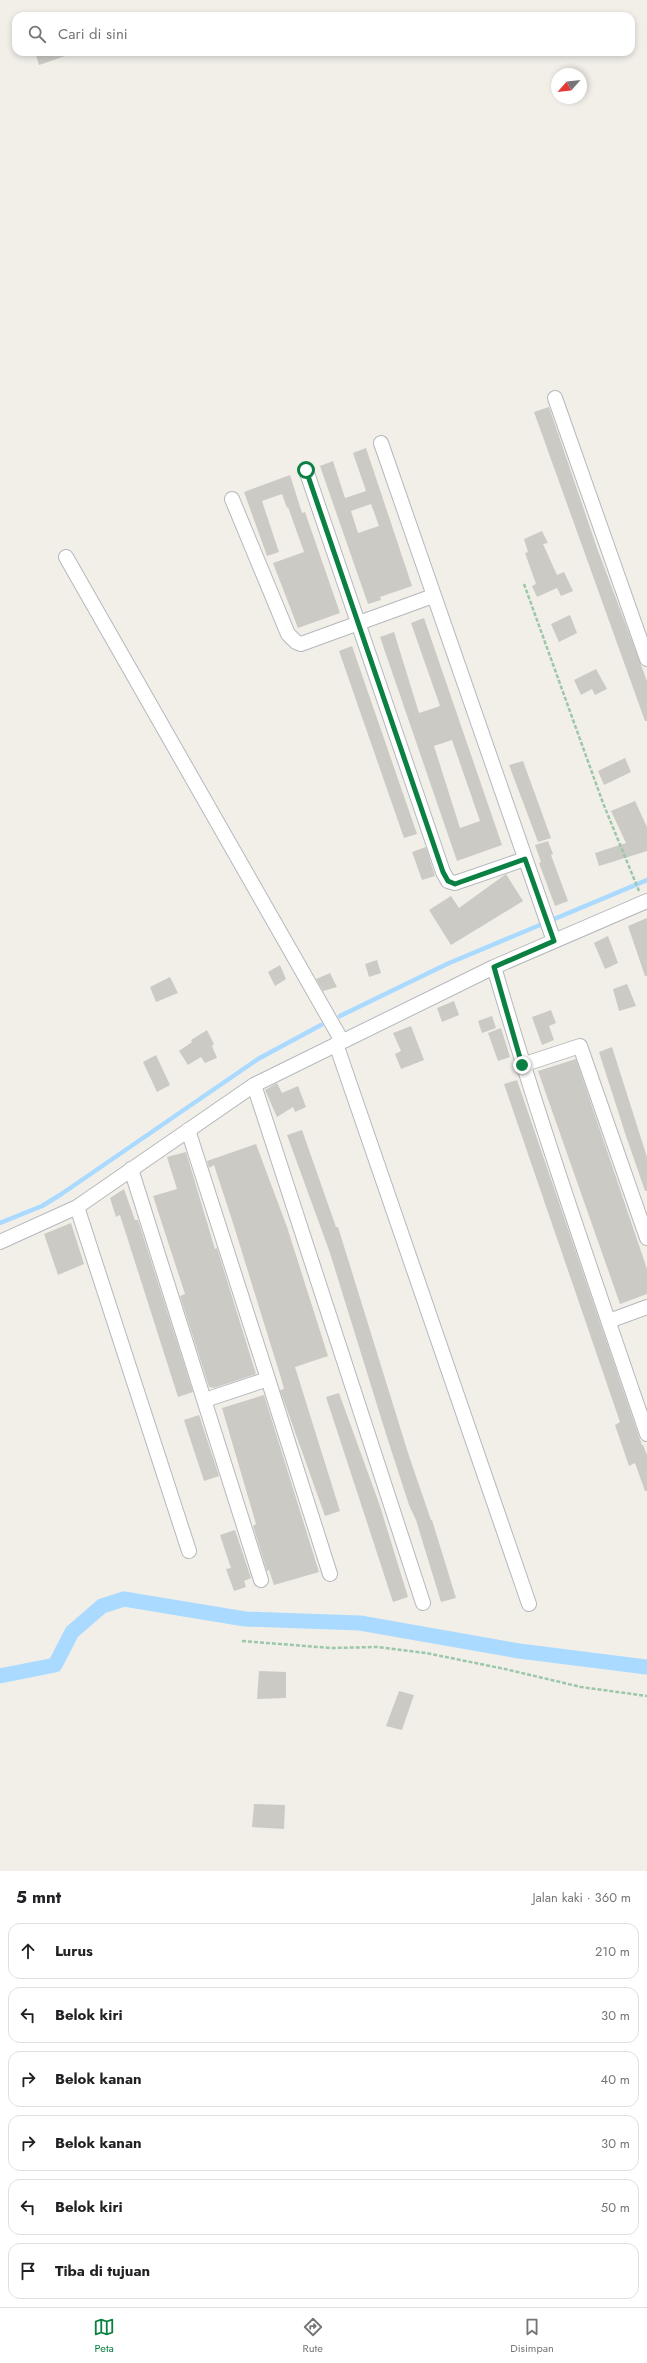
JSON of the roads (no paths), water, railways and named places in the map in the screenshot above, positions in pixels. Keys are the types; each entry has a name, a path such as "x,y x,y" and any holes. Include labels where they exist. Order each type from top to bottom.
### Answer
{"street":[{"path":"555,398 647,659"},
{"path":"381,443 552,937"},
{"path":"306,470 360,623 443,872 448,881 455,884 525,859"},
{"path":"232,499 288,634 296,642 301,644 433,596"},
{"path":"66,557 339,1043 529,1604"},
{"path":"0,1242 77,1208 131,1169 254,1085 552,937 643,897"},
{"path":"494,967 522,1065 570,1211 647,1434"},
{"path":"522,1065 580,1046 647,1238"},
{"path":"254,1085 423,1603"},
{"path":"188,1130 330,1574"},
{"path":"131,1169 261,1580"},
{"path":"77,1208 189,1551"},
{"path":"609,1321 647,1307"},
{"path":"205,1400 268,1379"}],"waterway":[{"path":"340,1016 447,964 647,880"},
{"path":"0,1223 42,1206 60,1195 258,1059 321,1025"},
{"path":"0,1676 55,1665 72,1632 102,1606 124,1599 245,1619 360,1623 519,1651 647,1667"}]}
